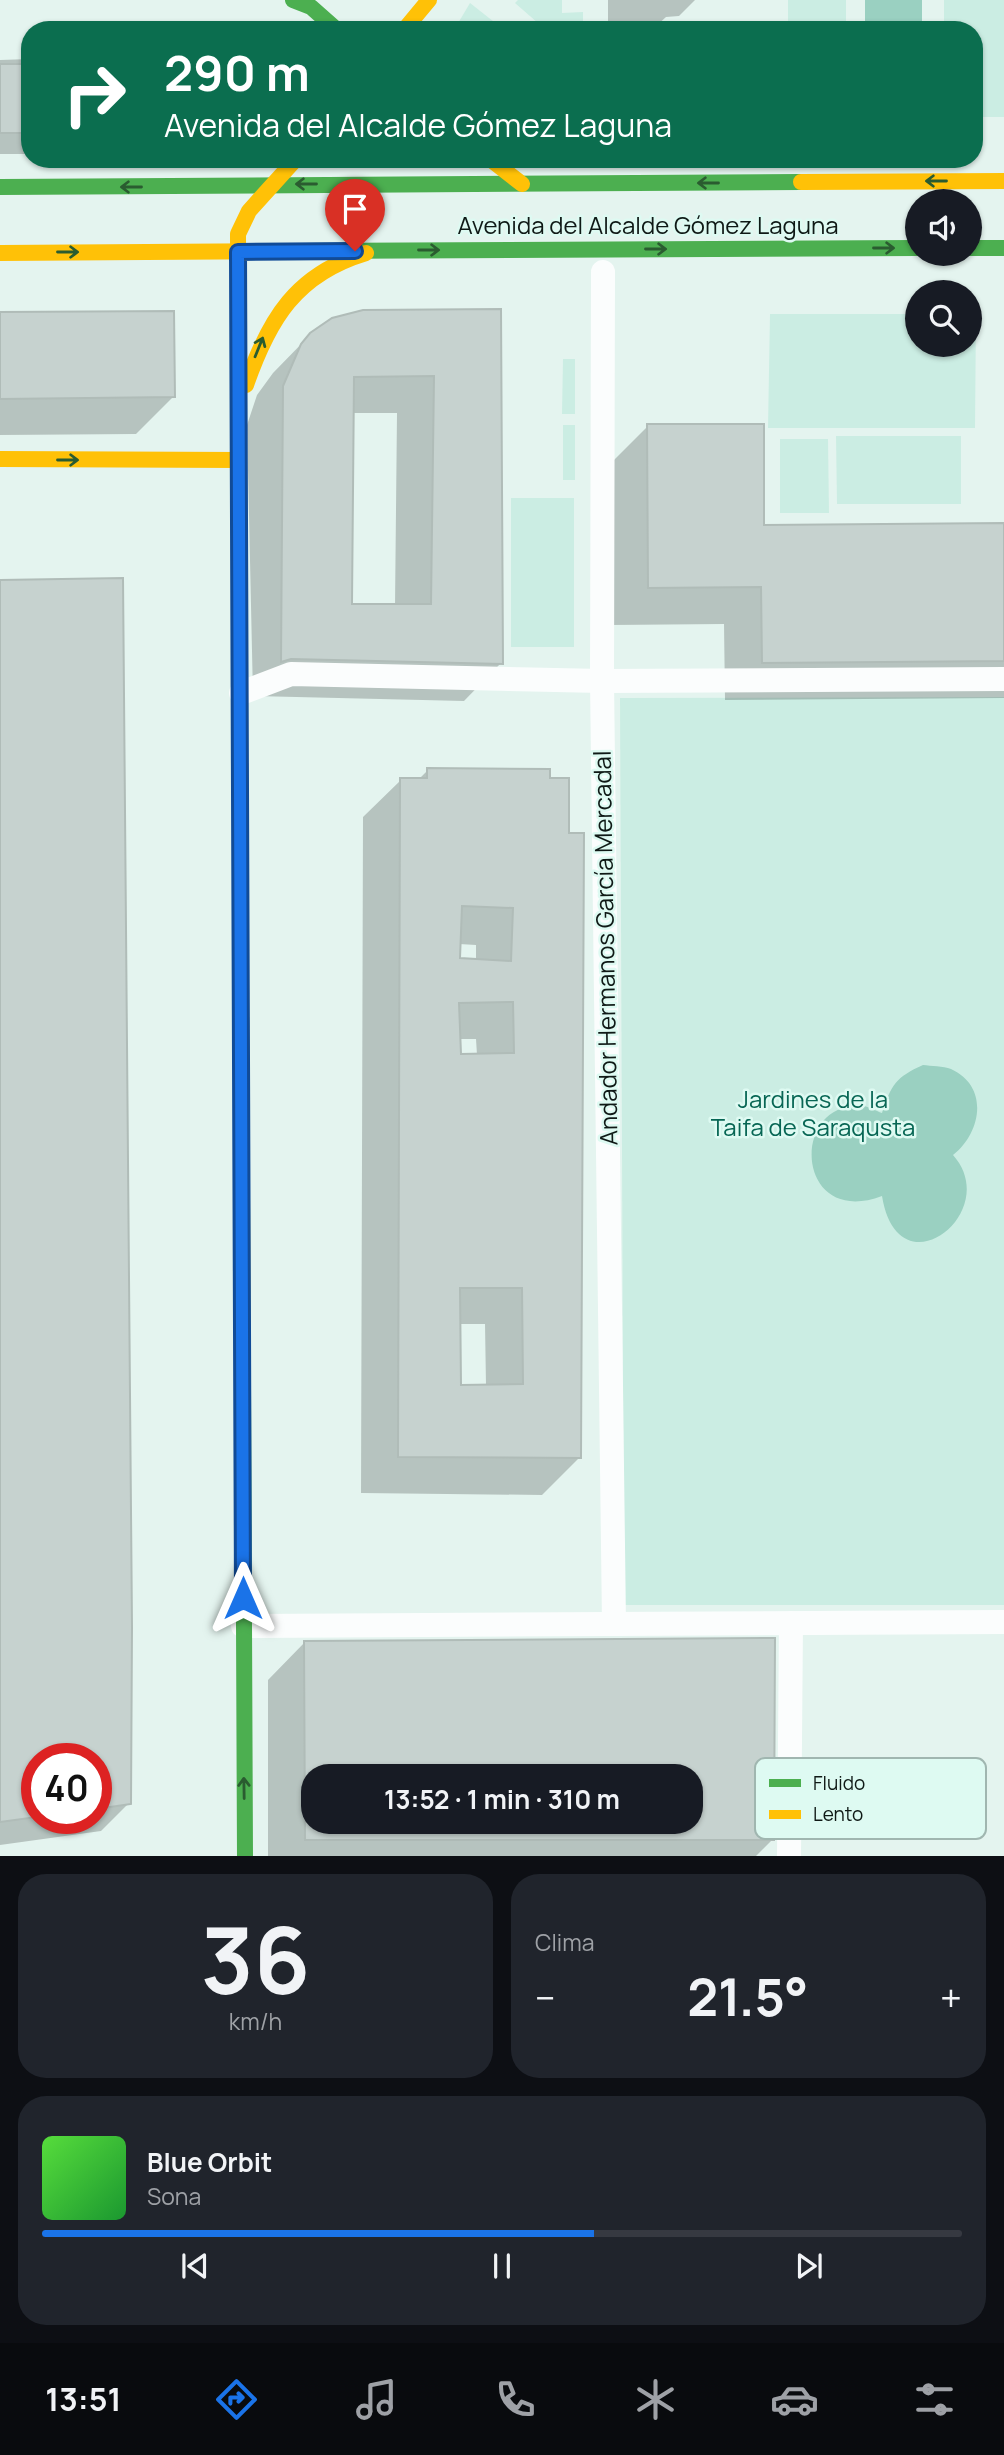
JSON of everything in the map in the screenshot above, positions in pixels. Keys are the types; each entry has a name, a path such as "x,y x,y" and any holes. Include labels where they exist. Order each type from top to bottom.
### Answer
{"street":[{"path":"293,0 311,7 327,21"},
{"path":"411,21 427,2"},
{"path":"427,2 427,21"},
{"path":"276,6 289,18"},
{"path":"245,1856 241,693 238,252 234,229 288,168"},
{"path":"502,168 522,184"},
{"name":"Avenida del Alcalde Gómez Laguna","path":"0,187 1004,181"},
{"path":"199,186 215,205"},
{"name":"Avenida del Alcalde Gómez Laguna","path":"0,253 905,248"},
{"path":"982,248 1004,248"},
{"name":"Avenida del Alcalde Gómez Laguna","path":"238,412 266,330 288,298 329,267 351,256 379,251"},
{"name":"Andador Hermanos García Mercadal","path":"603,272 602,681 614,1624"},
{"path":"0,459 239,460"},
{"path":"241,693 291,674 602,681 1004,679"},
{"path":"243,1626 1004,1622"},
{"path":"790,1758 791,1623"}],"green space":[{"path":"518,0 562,0 562,13 583,12 583,21 536,21 515,3"},
{"path":"788,0 846,0 846,21 788,21"},
{"path":"944,0 1004,0 1004,117 983,117 983,21 944,21"},
{"path":"470,3 493,21 459,21"},
{"path":"770,314 905,314 905,357 976,357 975,428 768,428"},
{"path":"563,359 575,359 575,414 562,414"},
{"path":"563,425 575,425 575,480 563,480"},
{"path":"836,436 961,436 961,504 837,504"},
{"path":"780,439 828,439 829,513 780,513"},
{"path":"511,498 574,498 574,647 511,647"},
{"name":"Jardines de la Taifa de Saraqusta","path":"1004,697 1004,1605 624,1605 620,698"}],"shaded area":[{"path":"865,0 922,0 922,21 865,21"},
{"path":"923,1065 948,1068 963,1077 972,1087 977,1110 970,1135 953,1155 965,1177 966,1199 957,1219 943,1234 925,1242 907,1239 892,1225 882,1196 853,1201 832,1195 818,1181 812,1162 813,1141 822,1123 838,1110 862,1106 882,1113 888,1095 896,1083"}],"building":[{"path":"0,64 21,64 21,133 0,133"},
{"path":"501,309 503,664 291,659 281,662 283,386 301,344 310,333 332,318 363,310","holes":["434,376 431,604 352,604 354,377"]},
{"path":"174,311 175,397 0,399 0,312"},
{"path":"647,424 764,424 764,525 1004,523 1004,661 762,663 761,587 648,588"},
{"path":"123,578 132,1627 131,1804 112,1807 112,1743 21,1743 21,1819 0,1822 0,580"},
{"path":"427,768 550,769 550,778 569,778 569,833 584,833 581,1458 398,1457 400,778 427,778","holes":["462,906 513,908 511,961 460,958","513,1002 514,1053 461,1054 459,1003","460,1288 522,1288 523,1384 461,1385"]},
{"path":"775,1638 774,1758 755,1758 755,1839 774,1840 305,1840 305,1834 703,1834 703,1764 305,1764 304,1641"}],"traffic: fast":[{"path":"293,0 311,7 327,21"},
{"path":"0,187 801,182"},
{"path":"301,251 905,248"},
{"path":"982,248 1004,248"},
{"path":"239,519 241,1007"},
{"path":"243,1388 245,1856"}],"traffic: slow":[{"path":"412,21 429,0"},
{"path":"239,519 238,234 249,211 288,168"},
{"path":"502,168 522,184"},
{"path":"801,182 1004,181"},
{"path":"0,253 301,251"},
{"path":"246,385 265,339 288,302 321,273 366,253"},
{"path":"0,459 239,460"},
{"path":"241,1007 243,1388"}],"route":[{"path":"243,1598 238,252 355,251"}]}
